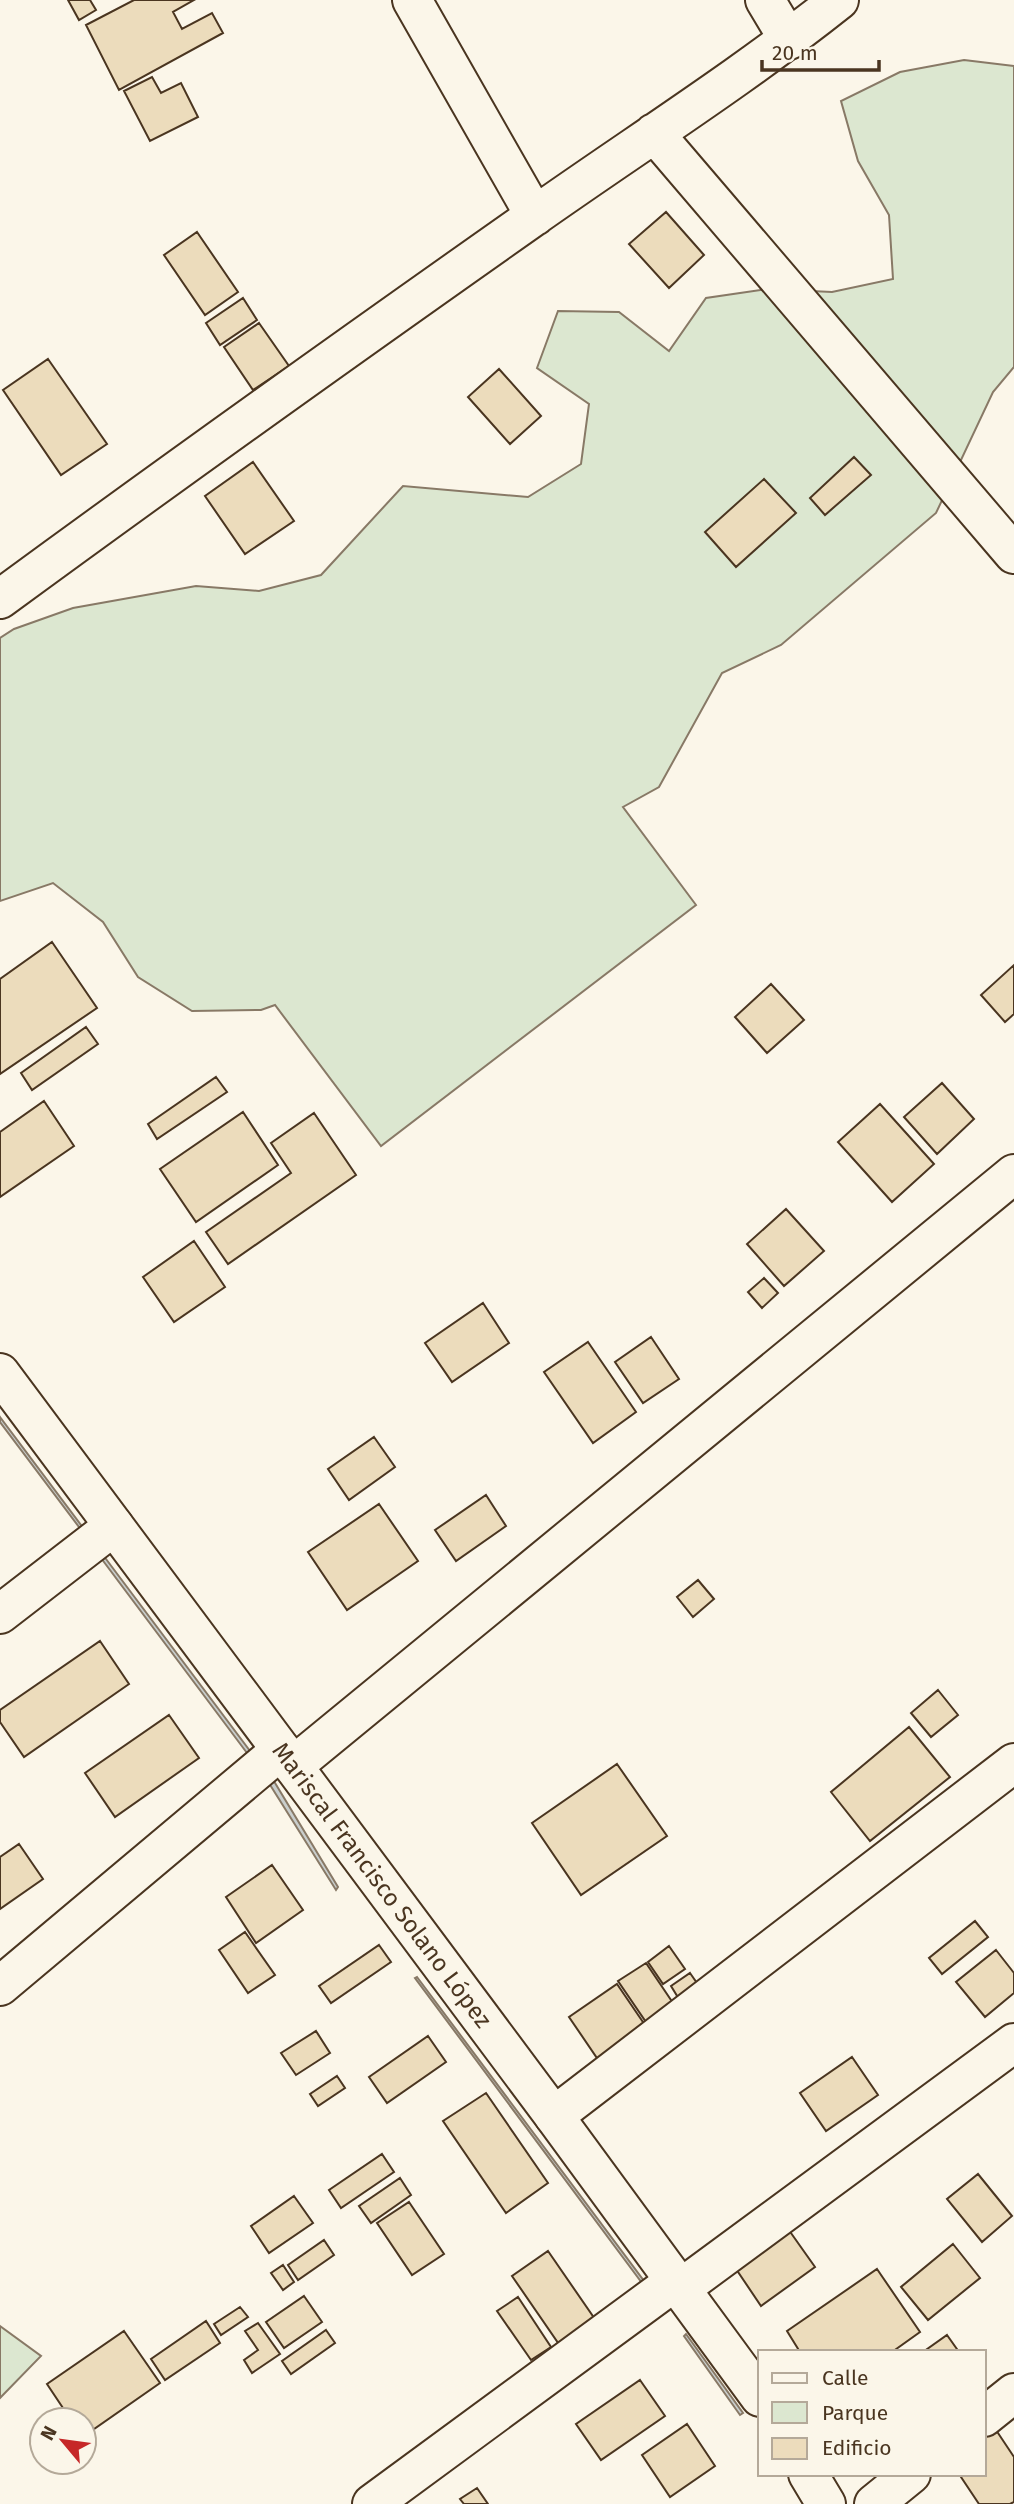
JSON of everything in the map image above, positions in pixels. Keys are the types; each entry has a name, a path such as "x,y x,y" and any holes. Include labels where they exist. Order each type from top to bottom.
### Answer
{"street":[{"path":"412,0 535,216"},
{"path":"765,0 789,40"},
{"path":"0,598 195,456 789,40 839,0"},
{"path":"654,133 1014,554"},
{"path":"0,1986 1014,1174"},
{"name":"Mariscal Francisco Solano López","path":"0,1373 758,2394"},
{"path":"0,1614 114,1526"},
{"path":"554,2116 1014,1763"},
{"path":"372,2504 1014,2043"},
{"path":"986,2415 1014,2393"},
{"path":"874,2504 909,2476"}],"green space":[{"path":"964,60 1014,66 1014,367 993,392 936,513 781,645 722,673 659,787 623,807 696,905 381,1146 275,1005 261,1010 192,1011 138,977 103,922 53,883 0,901 0,638 14,629 73,608 196,586 259,591 321,575 403,486 528,497 581,464 589,404 537,368 558,311 619,312 669,351 706,298 768,289 832,292 893,279 889,215 858,161 841,101 900,72"},
{"path":"0,2326 41,2356 0,2398"}],"shaded area":[{"path":"0,1417 87,1533 85,1535 0,1422"},
{"path":"100,1551 253,1755 250,1757 98,1554"},
{"path":"272,1778 338,1887 336,1890 267,1780"},
{"path":"417,1977 644,2281 642,2283 415,1978"},
{"path":"686,2334 743,2413 740,2415 684,2336"}],"building":[{"path":"68,0 90,0 96,10 79,20"},
{"path":"134,0 194,0 173,12 182,29 212,13 223,33 119,90 86,25"},
{"path":"152,77 161,93 181,83 198,117 150,141 124,91"},
{"path":"666,212 704,255 669,288 629,244"},
{"path":"197,232 238,292 205,315 164,255"},
{"path":"243,298 257,320 220,345 206,323"},
{"path":"259,323 289,366 253,390 224,347"},
{"path":"48,359 107,444 61,475 3,390"},
{"path":"499,369 541,416 510,444 468,397"},
{"path":"854,457 871,475 825,515 810,498"},
{"path":"253,462 294,521 245,554 205,496"},
{"path":"764,479 796,513 736,567 705,532"},
{"path":"52,942 97,1008 0,1074 0,979"},
{"path":"1014,965 1014,1014 1005,1022 981,995"},
{"path":"771,984 804,1020 767,1053 735,1017"},
{"path":"86,1027 98,1044 32,1090 21,1073"},
{"path":"216,1077 227,1092 157,1139 148,1124"},
{"path":"942,1083 974,1119 937,1154 904,1117"},
{"path":"44,1101 74,1146 0,1197 0,1132"},
{"path":"880,1104 934,1164 892,1202 838,1142"},
{"path":"243,1112 278,1165 196,1222 160,1169"},
{"path":"314,1113 356,1175 228,1264 206,1232 291,1173 271,1143"},
{"path":"786,1209 824,1251 784,1286 747,1244"},
{"path":"194,1241 225,1287 174,1322 143,1277"},
{"path":"764,1278 778,1293 762,1308 748,1292"},
{"path":"483,1303 509,1343 452,1382 425,1343"},
{"path":"651,1337 679,1379 643,1403 615,1362"},
{"path":"588,1342 636,1412 593,1443 544,1372"},
{"path":"374,1437 395,1467 349,1500 328,1469"},
{"path":"486,1495 506,1526 456,1561 435,1530"},
{"path":"379,1504 418,1561 347,1610 308,1552"},
{"path":"698,1580 714,1599 693,1617 677,1597"},
{"path":"100,1641 129,1684 24,1757 0,1722 0,1710"},
{"path":"938,1690 958,1715 931,1737 911,1713"},
{"path":"169,1715 199,1758 115,1817 85,1773"},
{"path":"909,1727 950,1777 870,1841 831,1792"},
{"path":"617,1764 667,1836 581,1895 532,1823"},
{"path":"19,1844 43,1879 0,1909 0,1857"},
{"path":"272,1865 303,1910 256,1943 226,1897"},
{"path":"975,1921 988,1937 942,1974 929,1958"},
{"path":"245,1932 275,1975 248,1993 219,1950"},
{"path":"379,1945 391,1962 331,2003 319,1986"},
{"path":"669,1946 685,1969 663,1984 648,1962"},
{"path":"996,1950 1014,1973 1014,1993 985,2017 956,1982"},
{"path":"646,1963 673,2003 646,2022 618,1981"},
{"path":"690,1973 699,1986 679,1999 671,1986"},
{"path":"617,1984 647,2028 599,2061 569,2017"},
{"path":"316,2031 330,2053 296,2075 281,2053"},
{"path":"428,2036 446,2062 387,2103 369,2077"},
{"path":"852,2057 878,2095 826,2131 800,2093"},
{"path":"337,2076 345,2088 318,2106 310,2094"},
{"path":"486,2093 548,2183 506,2213 443,2121"},
{"path":"382,2154 394,2172 341,2208 329,2190"},
{"path":"978,2174 1012,2216 982,2242 947,2199"},
{"path":"400,2178 411,2195 371,2223 359,2206"},
{"path":"294,2196 313,2223 269,2253 251,2226"},
{"path":"409,2202 444,2254 412,2275 377,2223"},
{"path":"786,2226 815,2267 761,2306 732,2263"},
{"path":"324,2240 334,2255 298,2280 288,2265"},
{"path":"953,2244 980,2278 928,2320 901,2287"},
{"path":"548,2251 599,2325 563,2350 512,2276"},
{"path":"283,2265 294,2282 283,2290 271,2273"},
{"path":"877,2269 920,2332 895,2350 799,2350 787,2331"},
{"path":"304,2296 322,2322 284,2348 266,2322"},
{"path":"518,2297 551,2347 531,2360 497,2311"},
{"path":"240,2307 248,2317 221,2335 214,2324"},
{"path":"206,2321 220,2343 165,2380 151,2359"},
{"path":"258,2323 280,2354 252,2373 244,2360 258,2350 245,2331"},
{"path":"326,2330 335,2343 291,2374 282,2361"},
{"path":"124,2331 160,2383 98,2426 98,2406 62,2406 47,2384"},
{"path":"947,2335 958,2350 926,2350"},
{"path":"640,2380 665,2416 601,2460 576,2424"},
{"path":"687,2424 715,2466 670,2497 642,2455"},
{"path":"994,2427 1014,2457 1014,2502 1010,2504 979,2504 960,2476 986,2476 986,2433"},
{"path":"477,2488 488,2504 464,2504 460,2499"}]}
